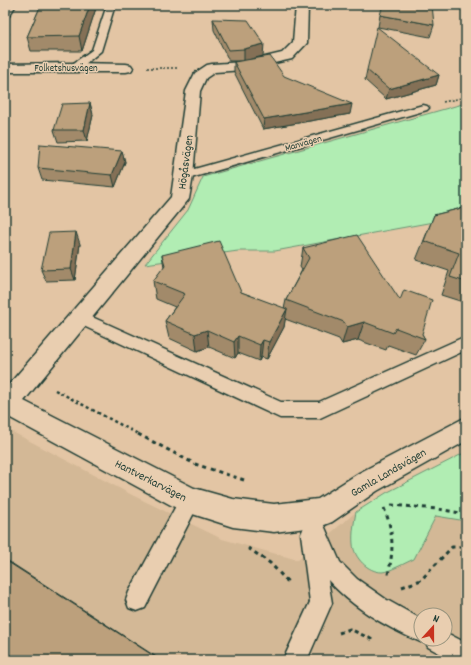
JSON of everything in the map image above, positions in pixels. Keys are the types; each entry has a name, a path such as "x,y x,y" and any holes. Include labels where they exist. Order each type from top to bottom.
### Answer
{"street":[{"path":"5,13 10,5"},
{"name":"Högåsvägen","path":"6,404 81,318 180,199 184,176 193,91 200,76 212,68 244,66 287,56 300,43 302,5"},
{"name":"Folketshusvägen","path":"5,68 126,68"},
{"name":"Hantverkarvägen","path":"6,404 190,500 233,513 274,518 309,514"},
{"name":"Gamla Landsvägen","path":"309,514 322,512 368,482 466,428"}],"lane":[{"path":"5,5 10,5"},
{"path":"75,67 96,52 111,5"},
{"name":"Manvägen","path":"184,176 422,108"},
{"path":"81,318 280,410 320,410 466,343"},
{"path":"136,600 190,500"},
{"path":"309,514 333,569 349,587 379,608 413,627"},
{"path":"295,660 321,603 309,514"},
{"path":"451,647 466,655"}],"path":[{"path":"30,377 195,464 237,479 252,482"},
{"path":"237,479 230,540 259,553 278,569 293,589"},
{"path":"314,619 335,634 350,629 370,639 387,581 394,541 392,524 382,504 438,509 466,514"},
{"path":"387,581 400,588 422,580 443,554 452,547 466,547"}],"shaded area":[{"path":"5,428 134,496 222,539 298,560 356,512 386,493 466,452 466,660 5,660"}],"green space":[{"path":"466,103 466,216 275,251 238,251 145,264 188,210 203,177"},
{"path":"466,452 466,521 436,516 414,559 385,572 372,570 367,567 359,559 353,544 356,512 386,493"}],"building":[{"path":"41,5 90,5 79,36 27,37"},
{"path":"383,5 432,5 434,25 380,15"},
{"path":"213,19 248,20 264,44 244,49 229,50"},
{"path":"377,27 439,75 389,89 367,70"},
{"path":"270,56 284,76 352,104 264,119 234,62"},
{"path":"90,103 84,130 54,130 62,104"},
{"path":"40,144 122,151 112,175 38,168"},
{"path":"466,207 466,282 450,277 459,253 424,241 434,215"},
{"path":"76,232 71,269 41,270 49,233"},
{"path":"357,235 400,300 404,290 432,300 422,334 425,339 396,328 393,333 364,322 347,327 344,322 286,300 309,258 303,248"},
{"path":"219,241 241,292 287,309 269,342 263,340 260,345 238,336 234,342 207,330 195,334 165,321 185,294 153,281 165,265 162,255"},
{"path":"5,560 160,660 5,660"}]}
